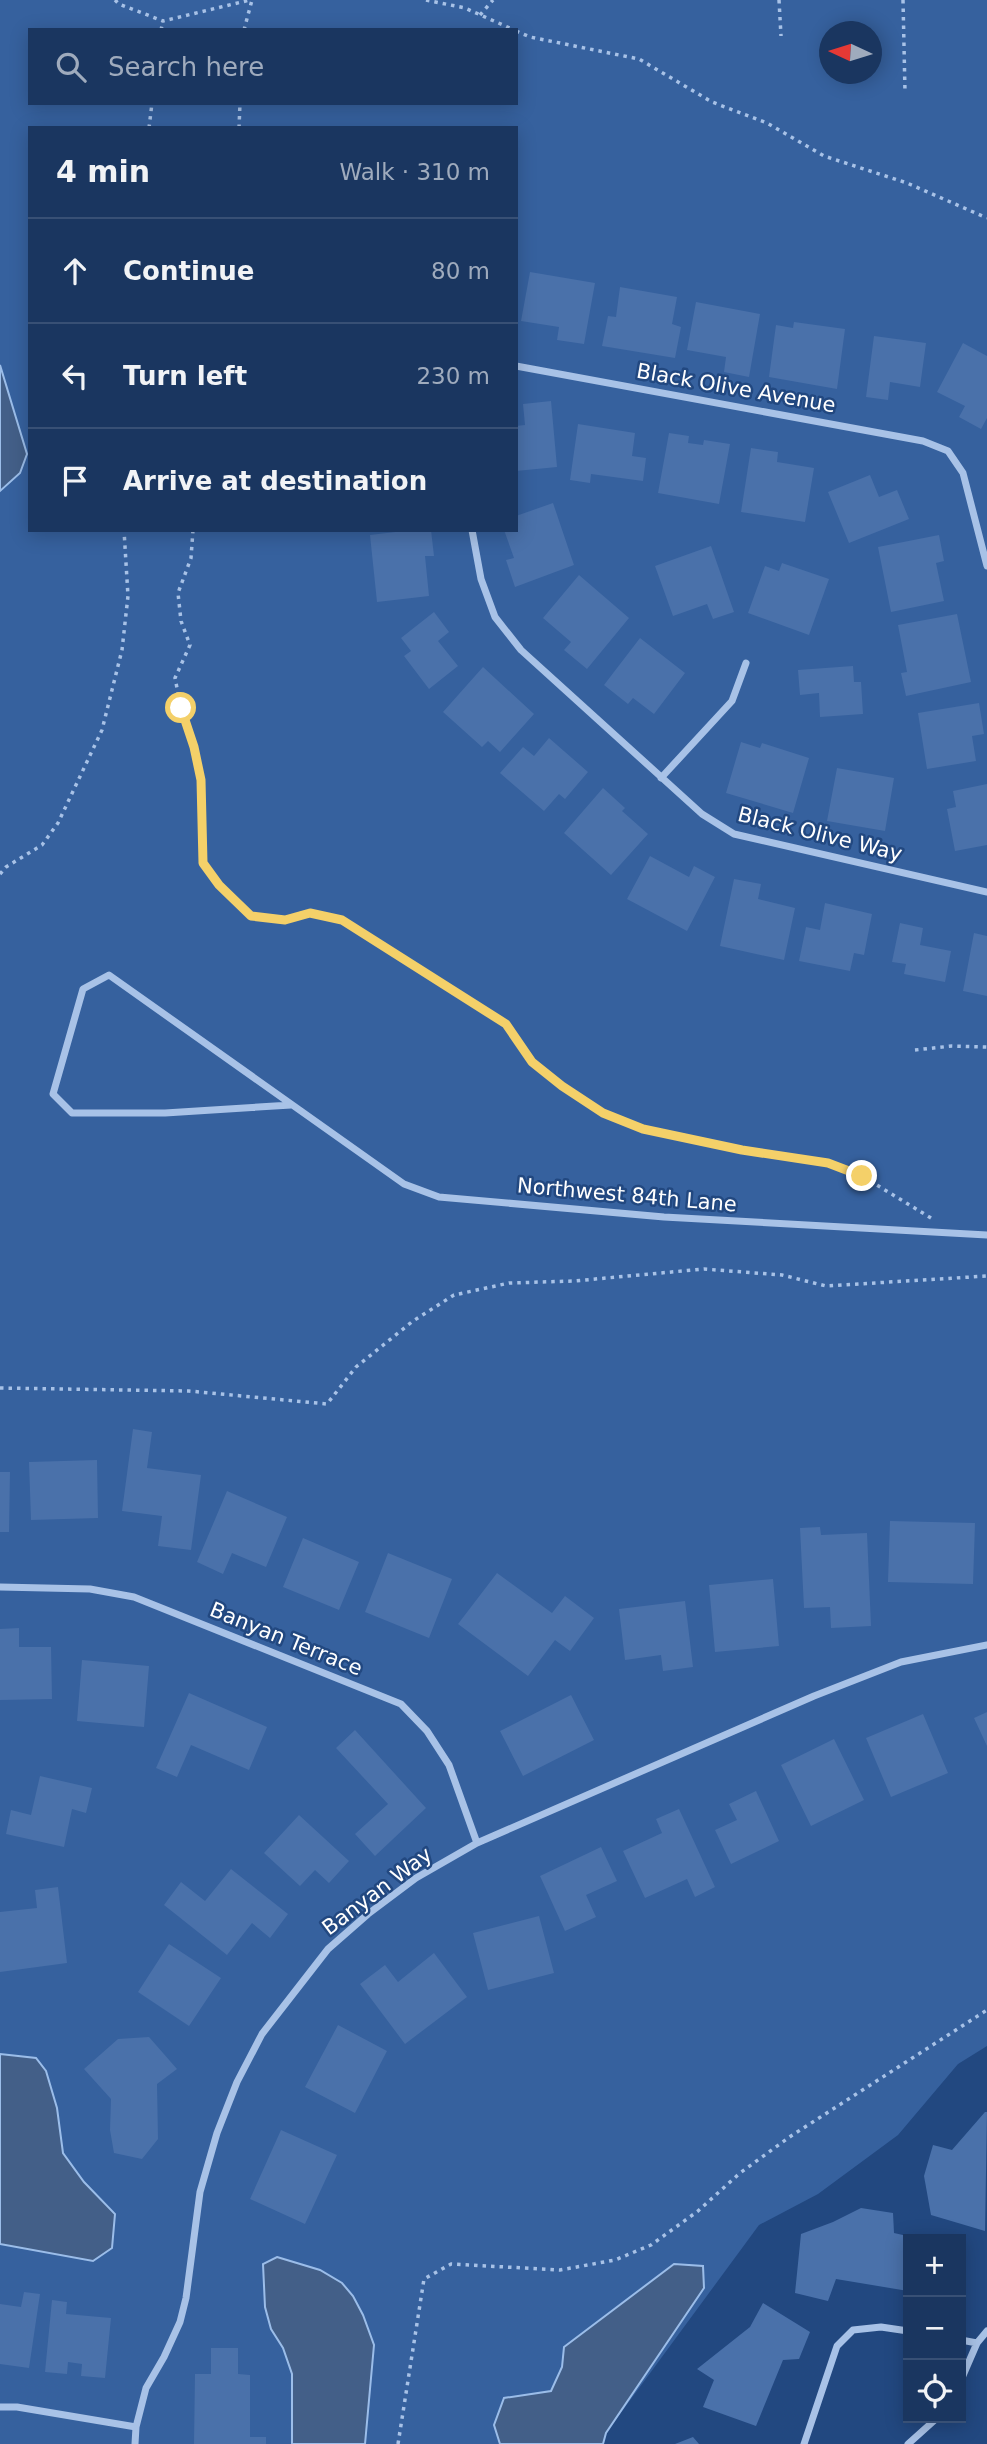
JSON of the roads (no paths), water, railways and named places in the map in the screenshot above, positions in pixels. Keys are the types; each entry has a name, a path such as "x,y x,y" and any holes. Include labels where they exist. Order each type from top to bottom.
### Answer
{"street":[{"name":"Black Olive Avenue","path":"518,366 923,441 948,451 963,473 987,566"},
{"name":"Black Olive Way","path":"472,532 481,579 495,617 522,650 702,814 734,834 987,892"},
{"path":"661,778 732,701 746,663"},
{"name":"Northwest 84th Lane","path":"291,1105 165,1113 72,1114 53,1094 83,989 109,975 404,1184 439,1197 664,1217 987,1235"},
{"name":"Banyan Terrace","path":"0,1587 90,1590 134,1597 401,1704 427,1731 449,1765 477,1843"},
{"name":"Banyan Way","path":"135,2444 136,2427 146,2388 180,2322 186,2298 200,2192 217,2133 237,2082 262,2034 328,1949 368,1914 416,1878 477,1843 814,1696 901,1662 987,1645"},
{"path":"804,2444 837,2346 853,2330 881,2327 903,2330"},
{"path":"966,2368 977,2343 987,2331"},
{"path":"966,2341 977,2343"},
{"path":"0,2407 17,2407 136,2427"},
{"path":"908,2444 931,2423"}]}
